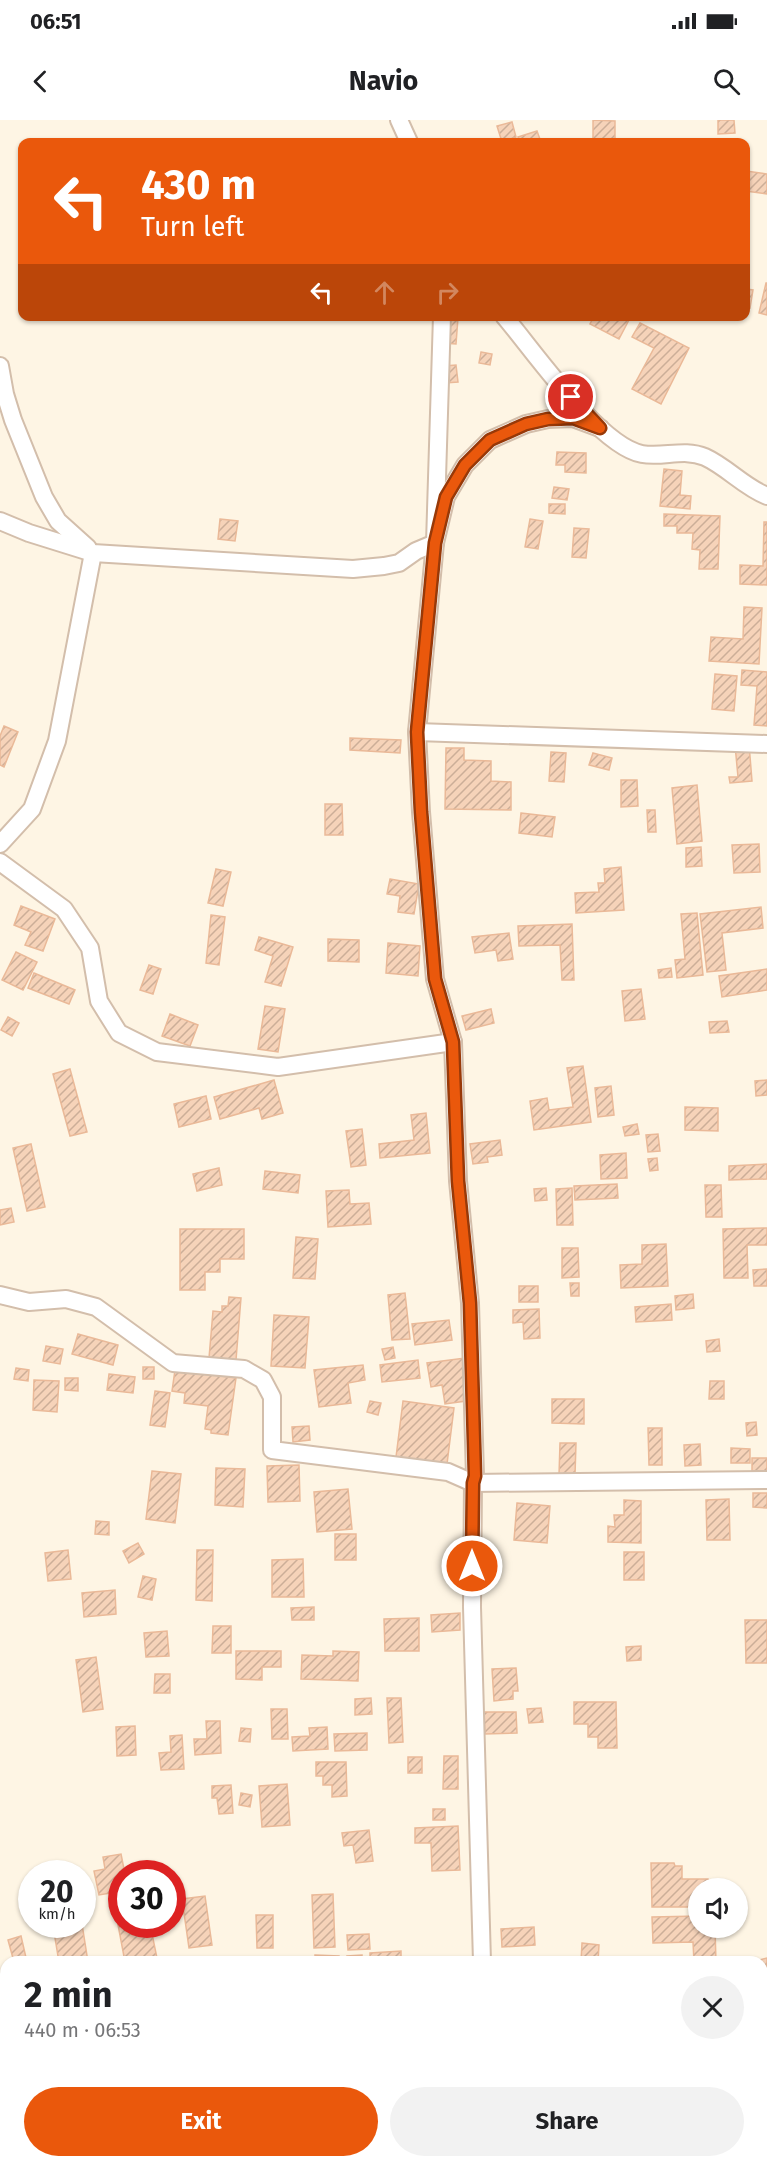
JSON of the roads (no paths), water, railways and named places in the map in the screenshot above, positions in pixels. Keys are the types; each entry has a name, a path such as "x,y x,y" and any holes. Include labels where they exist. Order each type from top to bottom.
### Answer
{"street":[{"path":"399,120 407,138"},
{"path":"442,321 435,543 417,732 421,812 435,979 453,1042 458,1181 470,1303 475,1476 473,1483 472,1607 482,1956"},
{"path":"508,321 557,382 600,428 620,444 642,454 691,453 703,456 713,460 755,491 767,496"},
{"path":"0,366 13,420 44,497 58,521 93,553"},
{"path":"435,543 446,497 465,465 490,440 526,424 548,419 573,418 600,428"},
{"path":"0,521 29,533 93,553 353,569 384,567 399,563 416,551 435,543"},
{"path":"0,844 32,809 57,741 93,553"},
{"path":"417,732 767,744"},
{"path":"0,862 64,909 90,948 99,1001 119,1033 157,1052 279,1067 453,1042"},
{"path":"0,1295 29,1302 66,1299 96,1307 173,1363 244,1369 263,1380 272,1397 272,1450 448,1472 473,1483 767,1480"}]}
